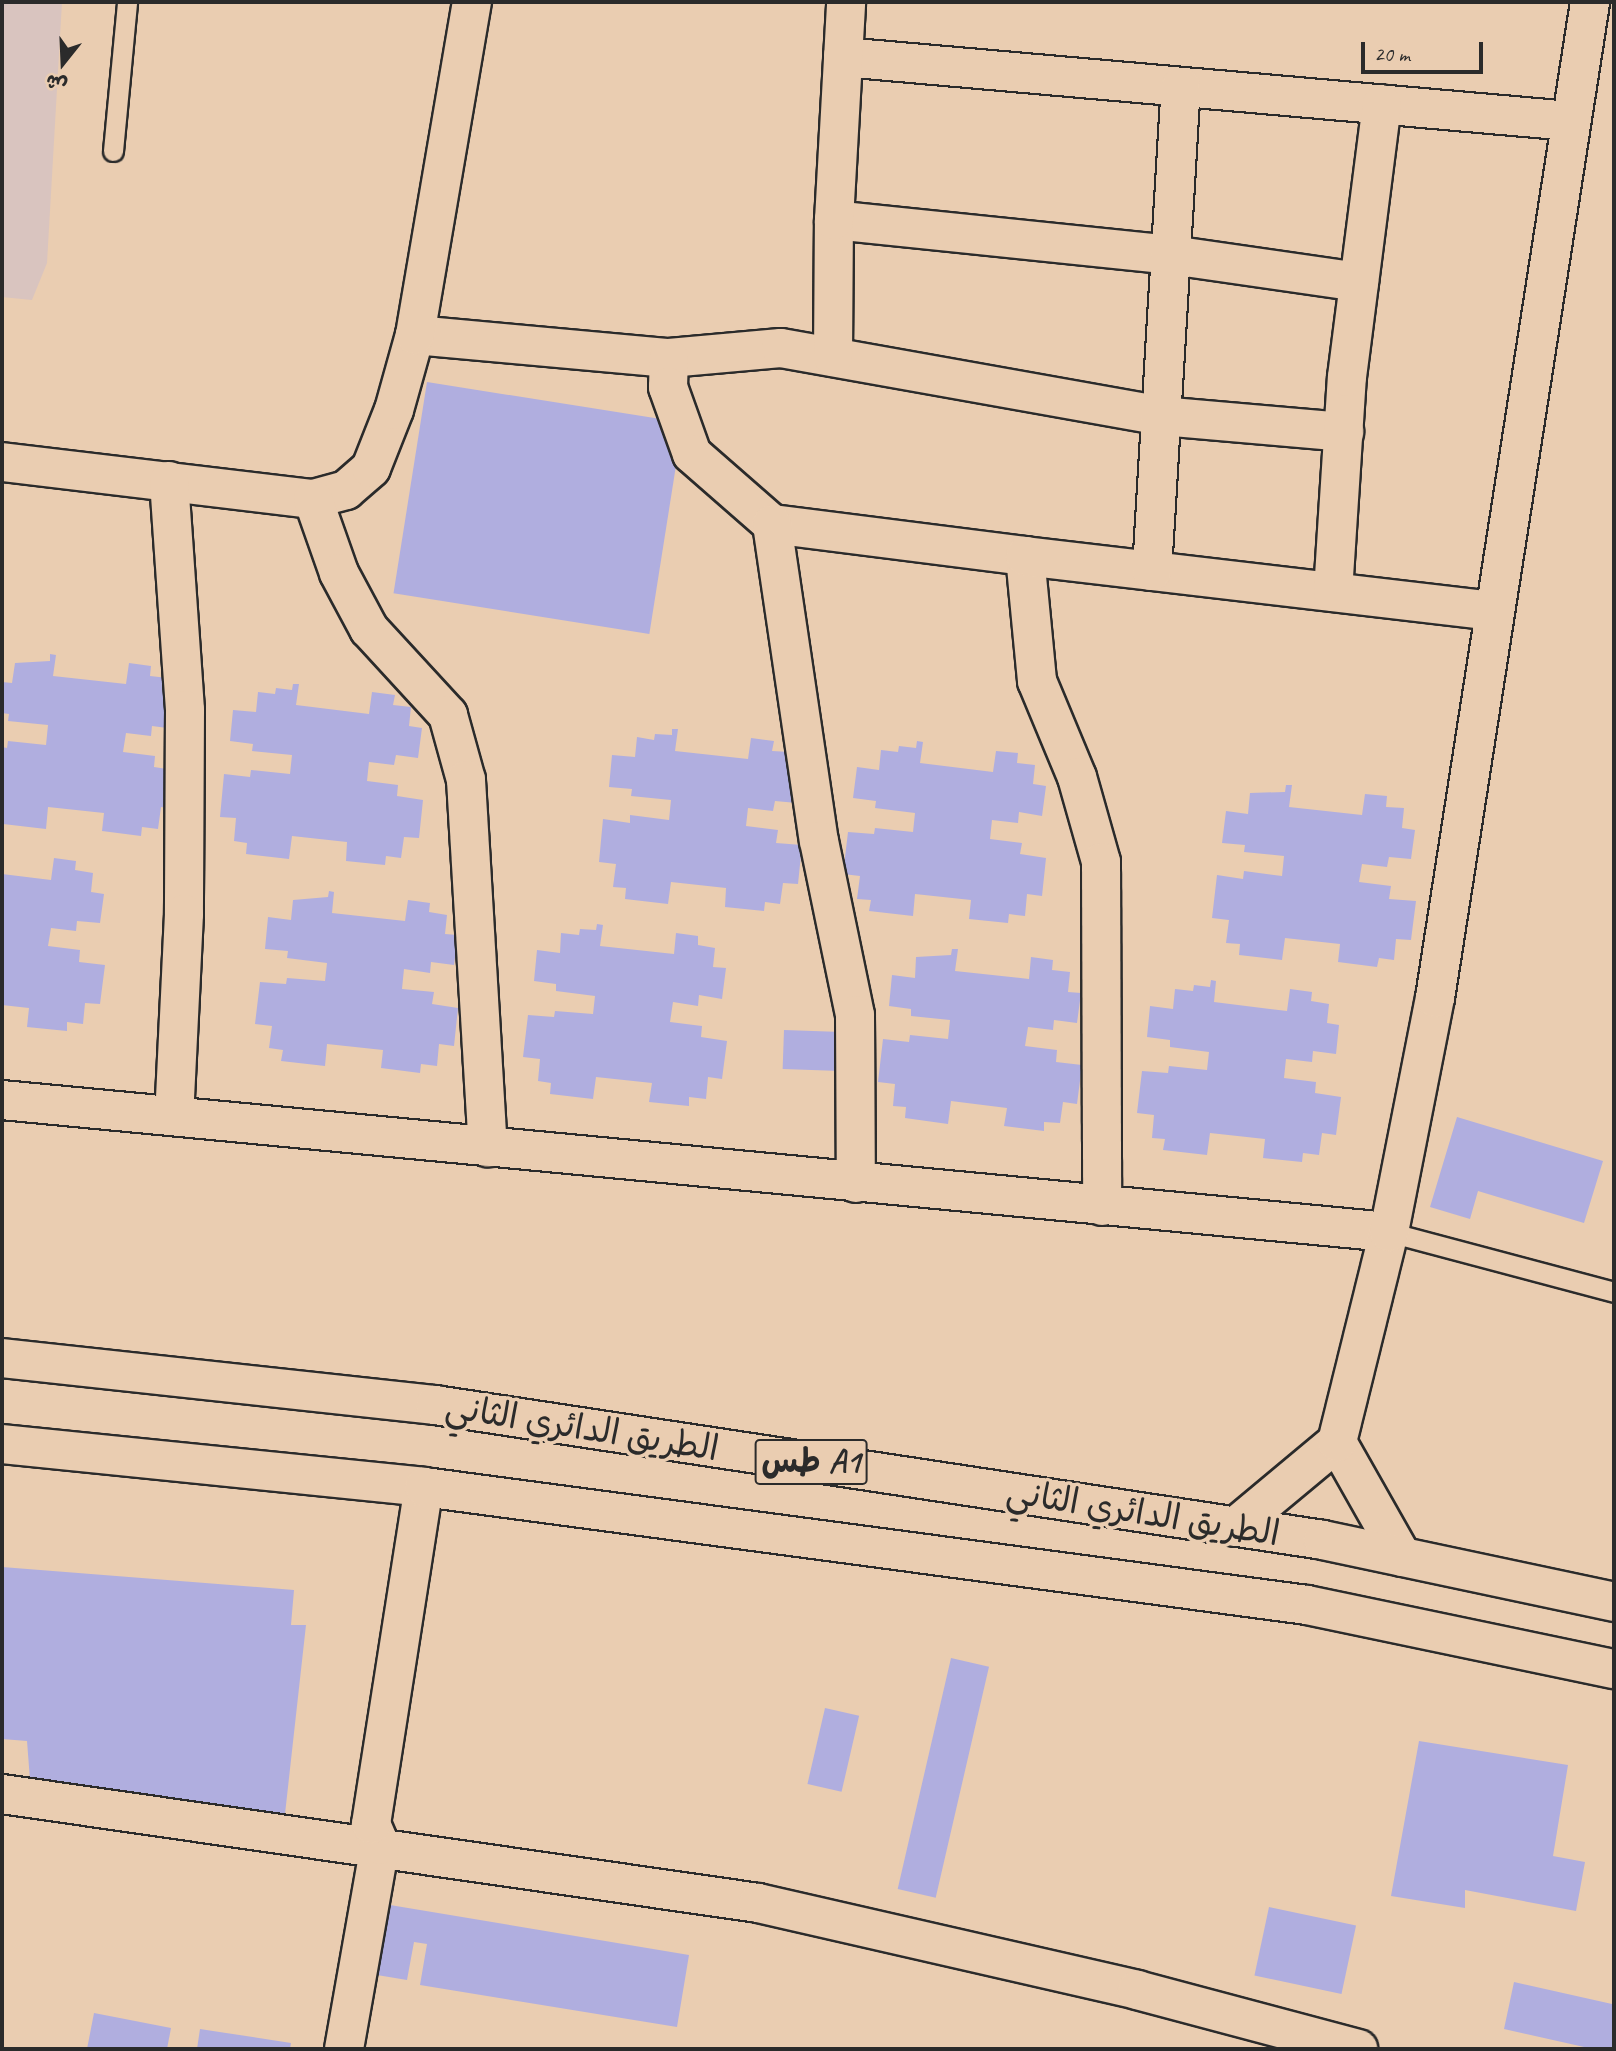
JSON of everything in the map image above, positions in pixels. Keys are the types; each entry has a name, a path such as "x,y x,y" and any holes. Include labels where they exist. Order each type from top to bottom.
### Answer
{"main road":[{"path":"2,462 313,499 346,490 371,468 394,410 415,335 472,2"},
{"path":"833,358 834,220 846,2"},
{"path":"1235,1527 1337,1442 1389,1231 1435,998 1590,2"},
{"path":"843,57 1570,121"},
{"path":"1152,571 1181,87"},
{"path":"1333,592 1344,432 1381,104"},
{"path":"834,220 1171,255 1359,282"},
{"path":"415,335 669,358 781,348 1161,416 1344,432"},
{"path":"669,358 668,387 692,454 772,524 1495,611"},
{"path":"169,481 184,710 184,914 174,1116"},
{"path":"313,499 339,573 369,629 448,715 466,780 488,1147"},
{"path":"772,524 819,841 855,1015 856,1183"},
{"path":"1025,556 1037,681 1077,777 1101,862 1102,1206"},
{"path":"2,1100 856,1183 1389,1231"},
{"name":"الطريق الدائري الثاني","path":"2,1358 435,1405 1235,1527 1402,1557 1614,1602"},
{"path":"1337,1442 1402,1557"},
{"name":"الطريق الدائري الثاني","path":"2,1444 424,1487 1307,1605 1614,1669"},
{"path":"345,2049 380,1845 371,1824 424,1487"},
{"path":"3,1802 380,1845 758,1903 1137,1990 1358,2049"}],"lane":[{"path":"113,150 127,2"},
{"path":"1389,1231 1614,1293"}],"shaded area":[{"path":"2,2 62,2 47,263 32,300 2,297"}],"building":[{"path":"427,382 683,423 649,634 394,593"},
{"path":"50,654 56,655 53,676 126,684 129,663 151,666 150,676 168,678 175,729 152,726 151,736 126,733 123,752 155,756 154,767 180,771 175,809 161,807 158,829 142,827 141,836 102,831 104,813 48,807 46,829 3,824 2,747 7,748 8,741 46,745 48,725 8,721 9,714 2,713 2,682 12,683 15,663 50,661"},
{"path":"293,684 299,684 296,705 369,714 372,692 395,695 393,705 411,707 409,726 422,728 418,758 396,755 394,765 369,762 367,781 398,785 397,796 423,800 419,838 404,837 401,858 386,856 385,865 346,861 347,842 292,836 289,859 246,854 247,843 234,841 236,818 220,817 224,774 250,777 251,770 290,774 292,755 252,751 253,744 230,741 233,710 256,712 258,692 275,694 276,688 292,690"},
{"path":"672,729 678,729 675,751 748,759 751,738 774,741 772,751 790,752 788,772 801,774 797,803 775,801 773,811 748,808 746,826 778,830 776,843 802,845 798,884 783,883 780,904 765,902 764,911 725,907 726,888 671,882 668,904 625,899 626,888 613,887 616,864 599,862 603,819 630,823 630,815 669,820 671,800 631,796 632,789 609,787 612,755 635,757 637,737 654,740 655,734 672,735"},
{"path":"917,741 923,742 920,763 993,772 996,751 1018,753 1017,763 1035,765 1033,784 1046,786 1042,816 1019,812 1018,823 992,820 990,839 1022,843 1020,854 1046,858 1042,896 1027,894 1025,916 1009,914 1008,923 969,919 971,900 915,894 913,916 869,911 871,900 857,899 860,876 843,874 848,832 874,834 875,828 913,832 915,813 875,808 876,801 853,798 857,767 879,770 881,750 898,752 899,746 916,748"},
{"path":"1286,785 1292,785 1289,807 1362,815 1365,794 1387,796 1386,807 1404,808 1402,828 1415,830 1411,859 1389,857 1387,867 1362,864 1359,882 1391,886 1389,899 1416,901 1411,940 1396,939 1394,960 1379,958 1377,967 1338,962 1340,944 1285,938 1282,960 1239,955 1240,944 1226,943 1229,920 1212,918 1217,875 1243,879 1244,871 1282,876 1284,856 1244,852 1245,845 1222,843 1226,811 1248,814 1250,793 1285,792"},
{"path":"54,858 76,861 75,870 93,873 91,892 104,894 100,923 77,921 76,931 51,928 48,946 80,950 79,962 105,965 100,1004 85,1003 83,1024 67,1022 67,1031 27,1027 29,1008 2,1005 2,874 51,880"},
{"path":"329,891 334,892 332,913 405,921 408,900 430,903 429,912 447,915 445,934 458,935 454,965 431,962 430,973 404,969 402,989 434,992 432,1004 458,1008 454,1046 439,1044 437,1066 421,1064 420,1073 381,1068 383,1050 327,1044 325,1066 281,1061 283,1050 269,1048 272,1026 255,1024 260,982 286,984 287,978 325,981 327,963 287,958 288,951 265,949 268,917 291,920 293,900 328,897"},
{"path":"597,924 603,925 600,946 674,954 676,933 698,936 698,945 715,948 713,967 726,968 722,999 699,995 698,1006 673,1002 670,1022 702,1026 701,1037 727,1041 722,1079 708,1077 706,1099 689,1097 689,1106 649,1102 652,1083 596,1077 593,1099 550,1094 551,1083 538,1081 540,1059 523,1057 528,1015 554,1017 555,1011 593,1014 595,996 556,991 556,984 534,981 537,950 560,953 561,933 579,935 580,929 596,930"},
{"path":"952,949 958,949 955,971 1029,979 1031,957 1053,960 1052,970 1070,972 1068,992 1081,993 1077,1023 1054,1020 1053,1030 1028,1027 1025,1046 1057,1050 1056,1062 1082,1065 1077,1104 1063,1102 1060,1123 1044,1122 1044,1131 1004,1126 1007,1108 951,1101 948,1124 905,1118 906,1107 893,1106 895,1084 878,1082 883,1039 909,1042 910,1035 948,1039 950,1020 911,1016 911,1009 889,1006 892,975 915,978 916,957 951,955"},
{"path":"1211,980 1216,981 1214,1002 1287,1011 1290,989 1312,992 1311,1001 1329,1004 1327,1023 1339,1025 1336,1054 1313,1051 1312,1062 1286,1059 1284,1078 1316,1082 1315,1093 1341,1097 1336,1135 1322,1133 1319,1155 1303,1153 1302,1162 1263,1158 1265,1139 1210,1133 1207,1155 1163,1150 1165,1139 1152,1138 1154,1115 1137,1113 1142,1071 1168,1073 1169,1066 1207,1070 1209,1052 1170,1047 1170,1040 1147,1037 1150,1006 1173,1009 1175,989 1193,991 1194,985 1210,987"},
{"path":"784,1030 842,1032 841,1071 783,1069"},
{"path":"1457,1117 1603,1161 1584,1223 1478,1191 1470,1219 1430,1207"},
{"path":"2,1567 294,1590 291,1625 306,1625 284,1823 31,1793 27,1741 2,1739"},
{"path":"951,1658 989,1667 936,1898 898,1889"},
{"path":"825,1708 859,1716 842,1792 807,1784"},
{"path":"1419,1741 1568,1765 1553,1856 1585,1862 1576,1911 1465,1890 1465,1908 1391,1896"},
{"path":"384,1904 689,1955 677,2027 420,1985 427,1944 414,1942 407,1980 371,1974"},
{"path":"1269,1907 1356,1926 1342,1994 1254,1975"},
{"path":"1514,1982 1612,2004 1614,1998 1614,2049 1593,2049 1504,2029"},
{"path":"94,2013 171,2028 167,2049 87,2049"},
{"path":"200,2029 291,2043 290,2049 197,2049"}]}
